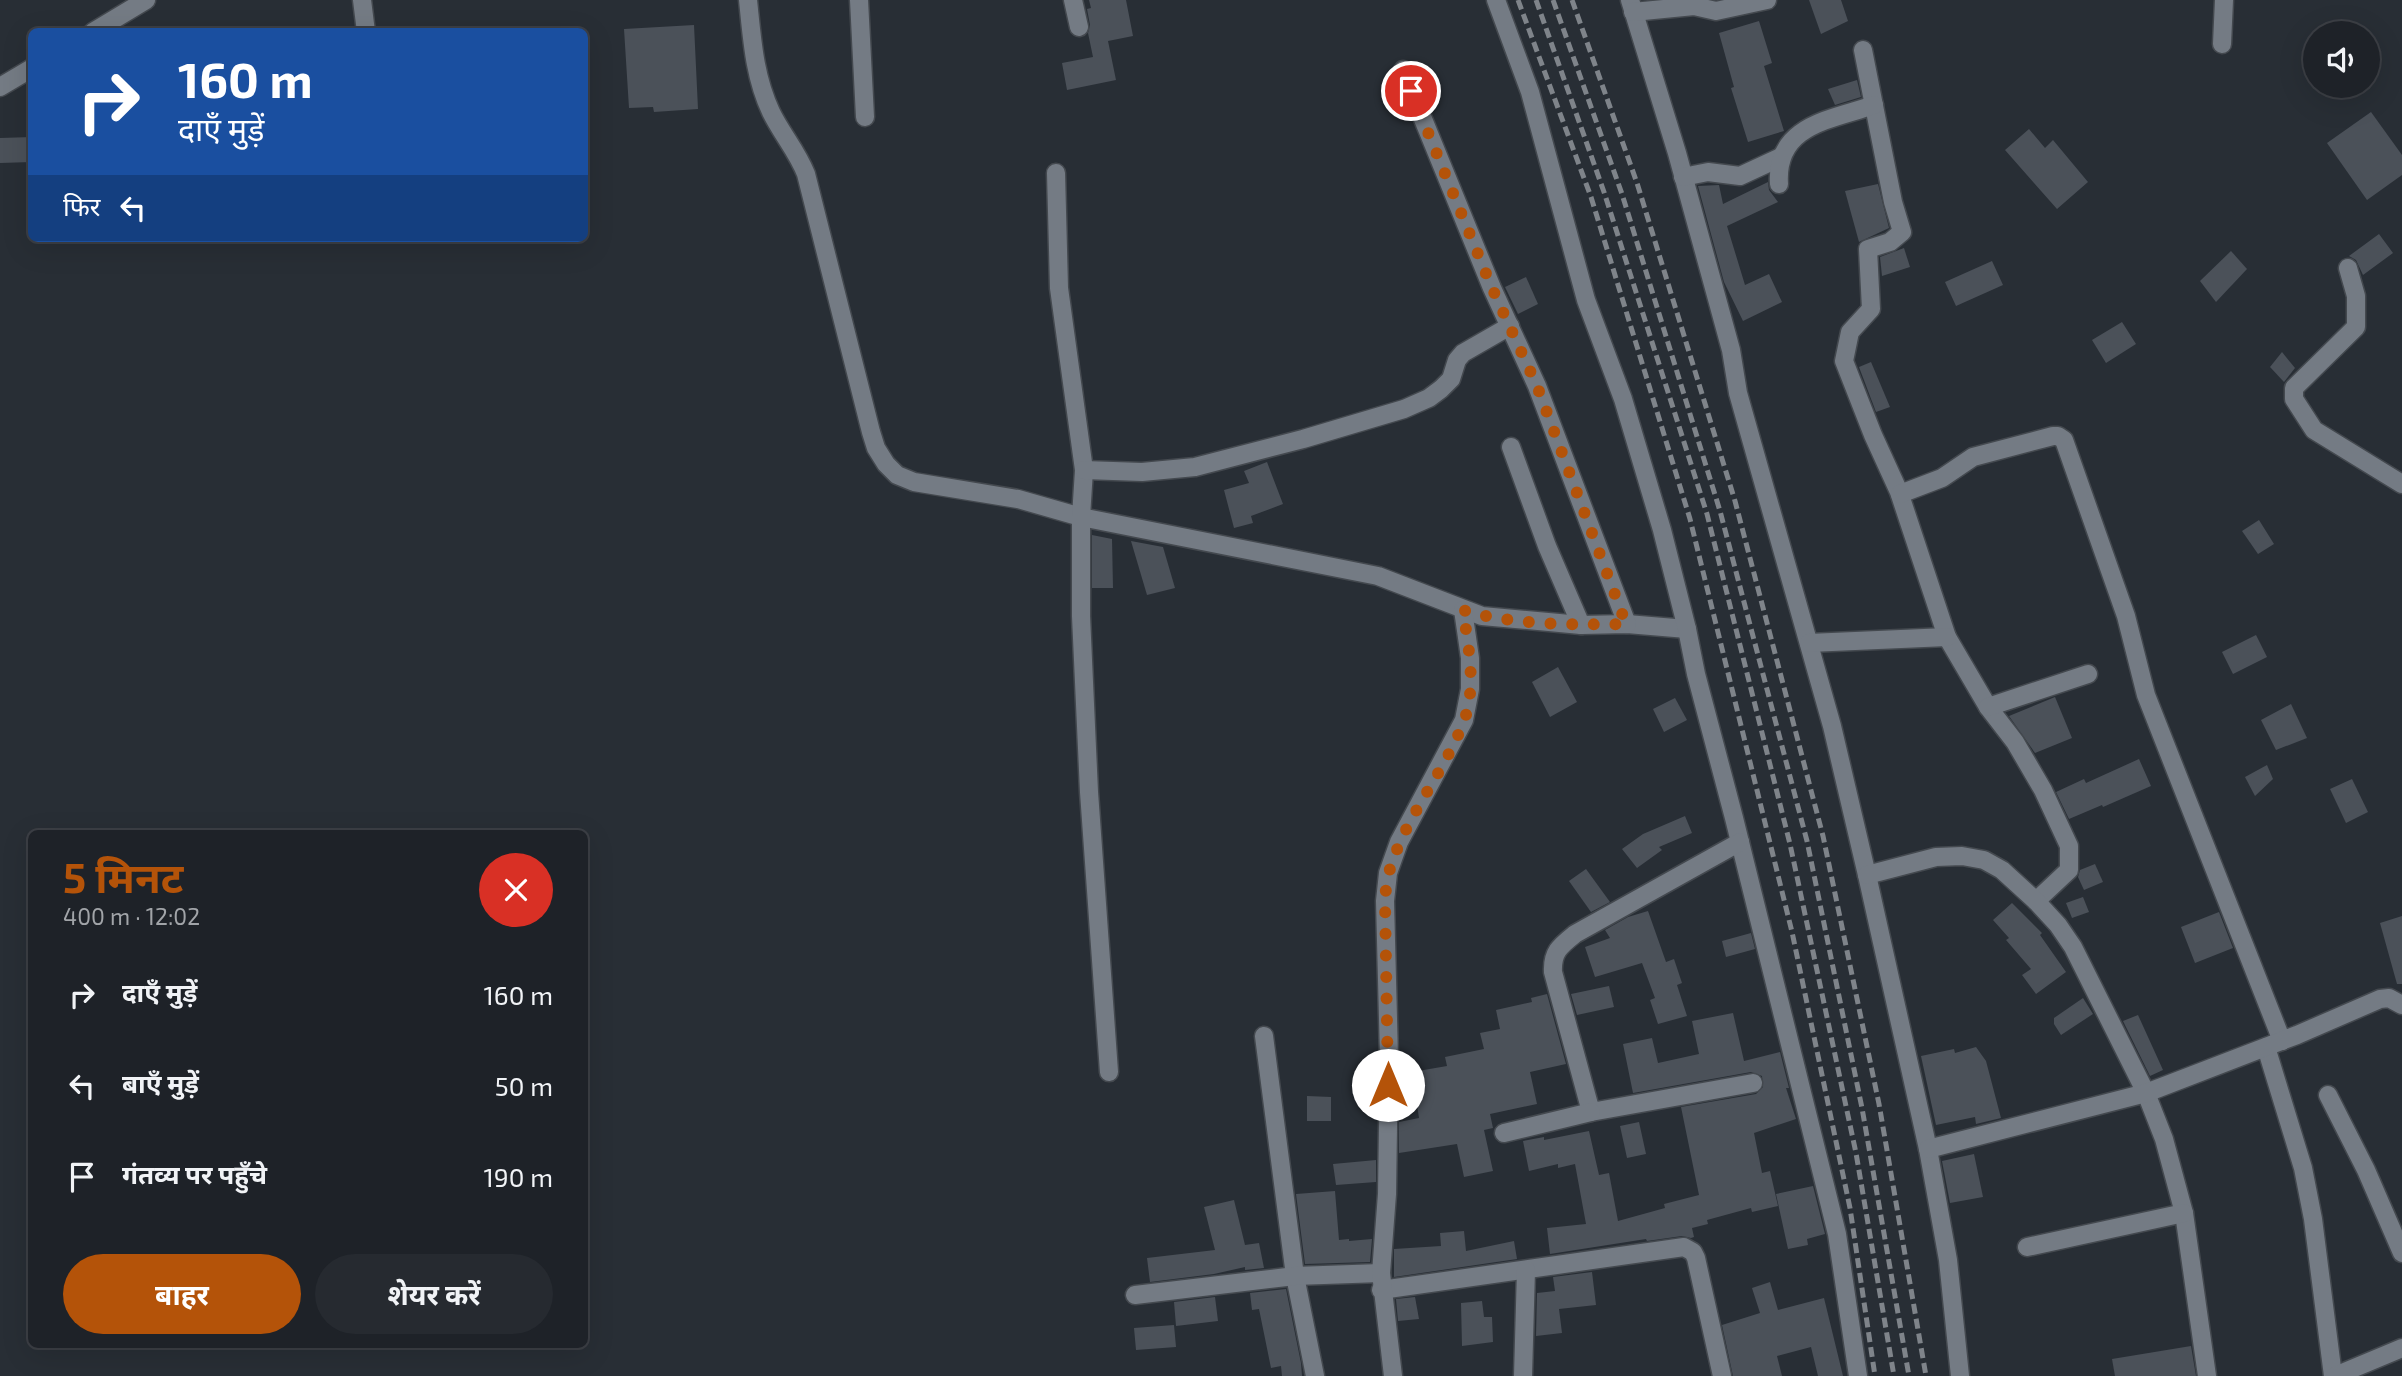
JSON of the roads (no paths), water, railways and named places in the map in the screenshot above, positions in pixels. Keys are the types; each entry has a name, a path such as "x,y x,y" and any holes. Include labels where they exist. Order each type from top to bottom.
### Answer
{"street":[{"path":"100,28 146,0"},
{"path":"362,0 366,28"},
{"path":"748,0 754,60 761,89 806,174 876,448 897,475 914,482 1018,499 1081,517 1378,576 1482,616 1581,625 1626,624 1687,629"},
{"path":"859,0 865,117"},
{"path":"1073,0 1079,27"},
{"path":"1496,0 1530,92 1578,275 1623,399 1662,530 1836,1234 1858,1376"},
{"path":"1767,0 1716,11 1694,6 1632,6 1731,349 1738,393 1832,726 1928,1149 1948,1260 1960,1376"},
{"path":"2222,44 2224,0"},
{"path":"1863,50 1893,202 1902,232 1890,242 1868,249 1871,309 1850,332 1844,361 1900,494 1947,637 1988,707 2022,754 2043,790 2069,846 2070,870 2036,901"},
{"path":"0,87 28,70"},
{"path":"1403,70 1492,288 1537,386 1626,624"},
{"path":"1779,184 1781,157 1800,131 1874,105"},
{"path":"1683,177 1708,172 1740,176 1781,157"},
{"path":"1056,173 1061,307 1084,470 1081,616 1089,792 1109,1072"},
{"path":"2348,268 2356,296 2356,327 2294,387 2294,399 2315,430 2402,484"},
{"path":"1084,470 1142,472 1195,467 1404,409 1429,398 1441,389 1451,379 1457,360 1463,353 1510,326"},
{"path":"1900,494 1942,478 1973,457 2053,436 2064,440 2126,616 2146,695 2274,1044 2313,1219 2334,1376 2402,1348"},
{"path":"1511,447 1547,546 1581,625"},
{"path":"1393,1376 1381,1281 1388,1139 1385,901 1388,873 1399,842 1464,720 1470,688 1470,658 1463,610"},
{"path":"1809,643 1947,637"},
{"path":"1988,707 2088,674"},
{"path":"1591,1112 1553,972 1552,960 1557,950 1575,934 1740,842"},
{"path":"1867,875 1936,857 1962,856 1984,860 2001,870 2036,901 2058,925 2073,947 2146,1093 2164,1139 2184,1213 2207,1376"},
{"path":"1928,1149 2146,1093 2274,1044 2380,999 2389,998 2402,1006"},
{"path":"1264,1036 1295,1276 1315,1376"},
{"path":"1504,1133 1591,1112 1753,1083"},
{"path":"2328,1095 2367,1170 2393,1212 2402,1253"},
{"path":"2027,1247 2184,1213"},
{"path":"1135,1295 1295,1276 1381,1281 1526,1270 1684,1247 1693,1252 1696,1258 1722,1376"},
{"path":"1523,1376 1526,1270"}],"railway":[{"path":"1518,0 1591,197 1690,519 1792,932 1850,1208 1875,1376"},
{"path":"1536,0 1604,192 1707,514 1790,844 1856,1153 1894,1376"},
{"path":"1553,0 1622,194 1720,511 1807,841 1862,1108 1909,1376"},
{"path":"1572,0 1637,183 1735,501 1823,836 1879,1104 1926,1376"}]}
